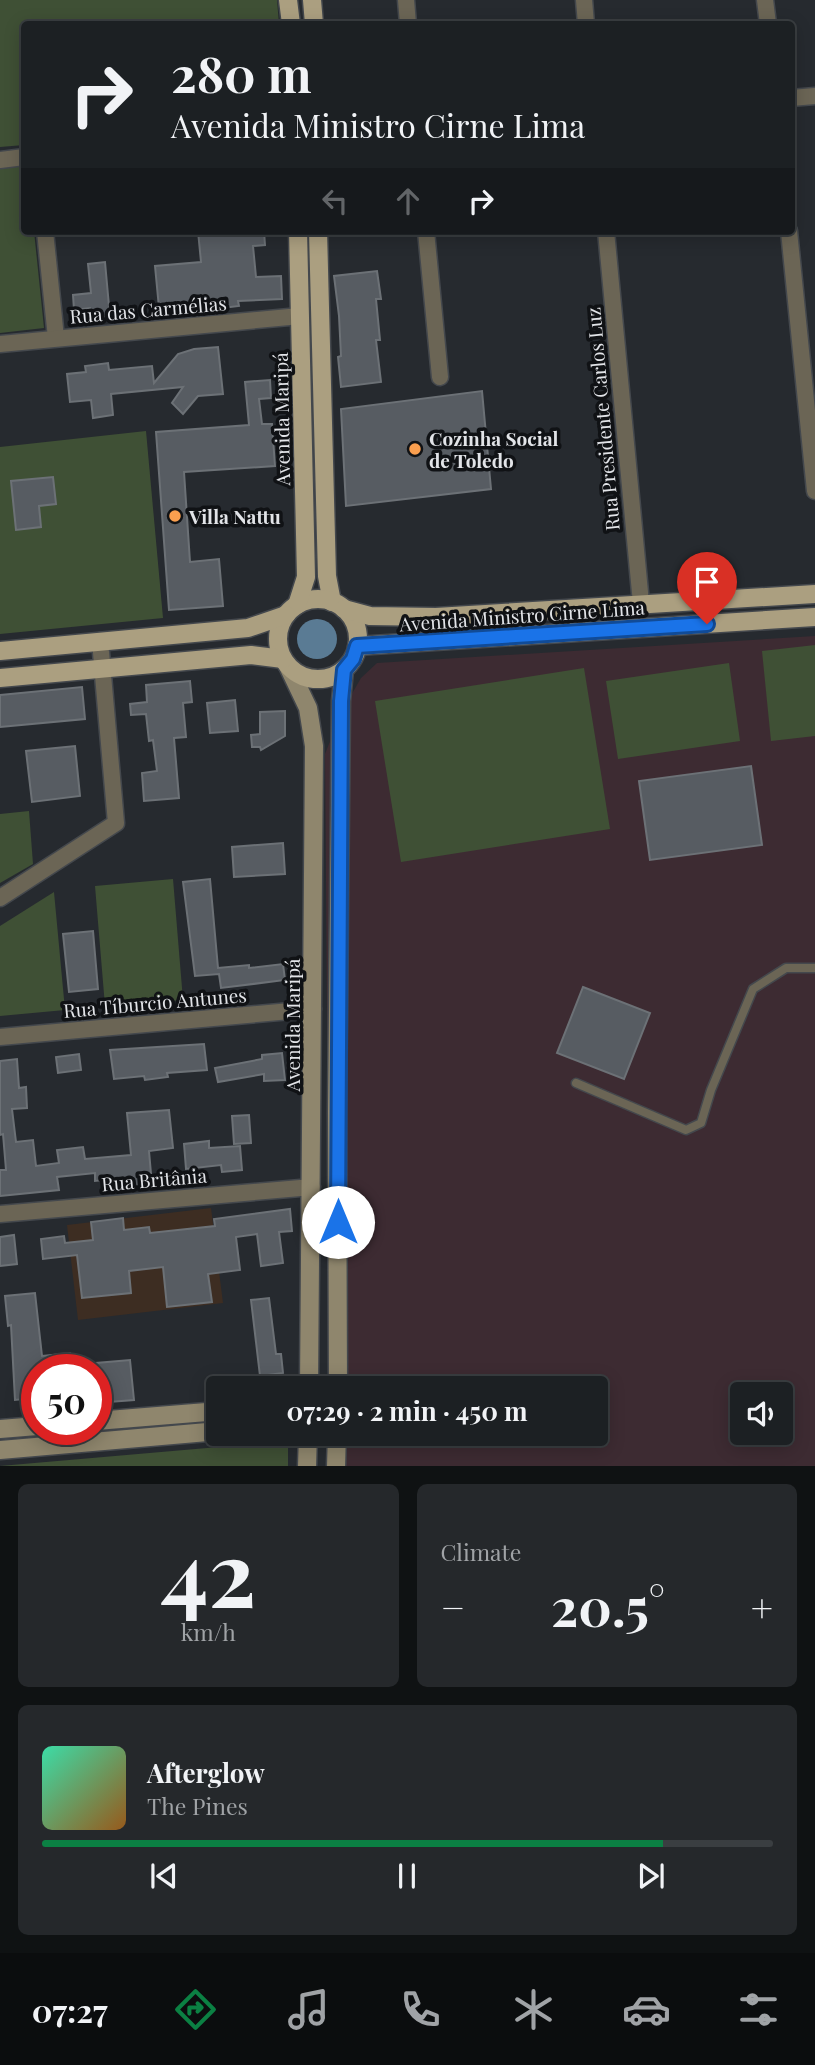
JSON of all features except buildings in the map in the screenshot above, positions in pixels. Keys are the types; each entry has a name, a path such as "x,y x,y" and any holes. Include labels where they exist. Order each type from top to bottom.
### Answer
{"main road":[{"path":"288,0 291,21"},
{"path":"312,0 314,21"},
{"name":"Avenida Maripá","path":"292,610 306,576 298,235"},
{"path":"0,678 251,655 286,663 298,674 310,679 322,679 344,670 353,659 357,632 353,620 338,606 327,576 318,235"},
{"path":"302,383 308,391 317,391 323,383"},
{"path":"303,416 308,408 317,408 323,415"},
{"path":"0,651 248,628 292,610 308,600 321,599 370,616 436,617 815,594 815,603"},
{"path":"286,663 278,636 292,610"},
{"name":"Avenida Ministro Cirne Lima","path":"357,646 815,617"},
{"name":"Avenida Maripá","path":"286,663 307,708 314,746 309,1376"},
{"path":"338,1376 337,1113 341,701 344,670"},
{"path":"112,1420 206,1412"},
{"path":"0,1429 21,1427"},
{"path":"0,1450 206,1432"},
{"path":"307,1466 308,1446"},
{"path":"336,1466 337,1446"}],"street":[{"path":"406,0 408,21"},
{"path":"584,0 586,21"},
{"path":"765,0 768,21"},
{"path":"795,98 815,96"},
{"path":"0,160 21,157"},
{"path":"45,235 56,338"},
{"path":"426,235 440,377"},
{"name":"Rua Presidente Carlos Luz","path":"606,235 641,603"},
{"path":"789,235 815,491"},
{"name":"Rua das Carmélias","path":"0,344 300,316"},
{"path":"0,898 116,823 100,641"},
{"name":"Rua Tíburcio Antunes","path":"0,1037 313,1009"},
{"name":"Rua Britânia","path":"0,1214 312,1187"}],"lane":[{"path":"576,1083 686,1130 701,1123 710,1090 753,989 786,968 815,968"}],"shaded area":[{"path":"815,636 815,1466 330,1466 330,1446 608,1446 608,1376 330,1376 325,754 342,711 361,678 377,663"},
{"path":"211,1208 223,1303 78,1320 67,1225"}],"green space":[{"path":"0,0 277,0 279,21 21,21 21,145 0,147"},
{"path":"21,166 21,235 34,235 44,328 0,333 0,169"},
{"path":"146,431 163,618 0,634 0,447"},
{"path":"815,645 815,736 771,741 762,651"},
{"path":"729,663 740,741 618,759 606,681"},
{"path":"584,668 610,829 401,862 375,701"},
{"path":"29,811 33,864 0,883 0,814"},
{"path":"173,879 183,1000 105,1006 95,886"},
{"path":"54,892 65,1010 0,1016 0,926"},
{"path":"230,1446 288,1446 288,1466 0,1466"}],"water":[{"path":"317,619 325,620 331,625 336,631 336,647 331,653 325,658 317,659 309,658 303,653 298,647 297,639 298,631 303,625 309,620"}],"place":[{"name":"Cozinha Social de Toledo","path":"415,449"},
{"name":"Villa Nattu","path":"175,516"}],"route":[{"path":"338,1222 341,701 344,670 353,659 357,646 707,624"}]}
